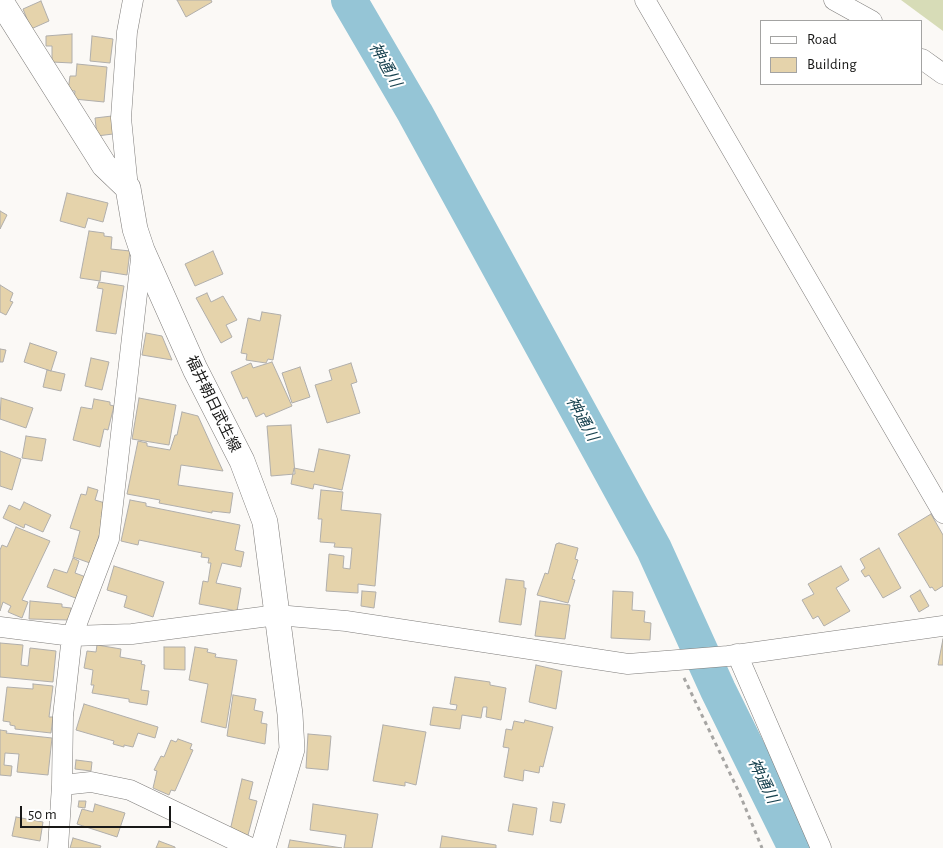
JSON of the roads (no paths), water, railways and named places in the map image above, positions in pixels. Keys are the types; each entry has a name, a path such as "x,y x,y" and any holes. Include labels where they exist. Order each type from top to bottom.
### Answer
{"main road":[{"path":"0,0 104,165 128,188"},
{"name":"福井朝日武生線","path":"128,188 135,228 142,250 195,369 242,461 265,522 290,714 292,749 263,848"}],"street":[{"path":"128,188 121,118 126,32 133,0"},
{"path":"645,0 943,514"},
{"path":"834,0 870,20"},
{"path":"923,60 943,74"},
{"path":"58,848 62,785 63,716 72,636 109,538 142,250"},
{"path":"0,627 72,636 132,634 277,615 346,621 628,664 677,662 943,626"},
{"path":"733,655 821,848"},
{"path":"62,785 91,782 130,790 252,848"}],"waterway":[{"name":"神通川","path":"349,0 415,113 654,549 718,690 796,848"}]}
